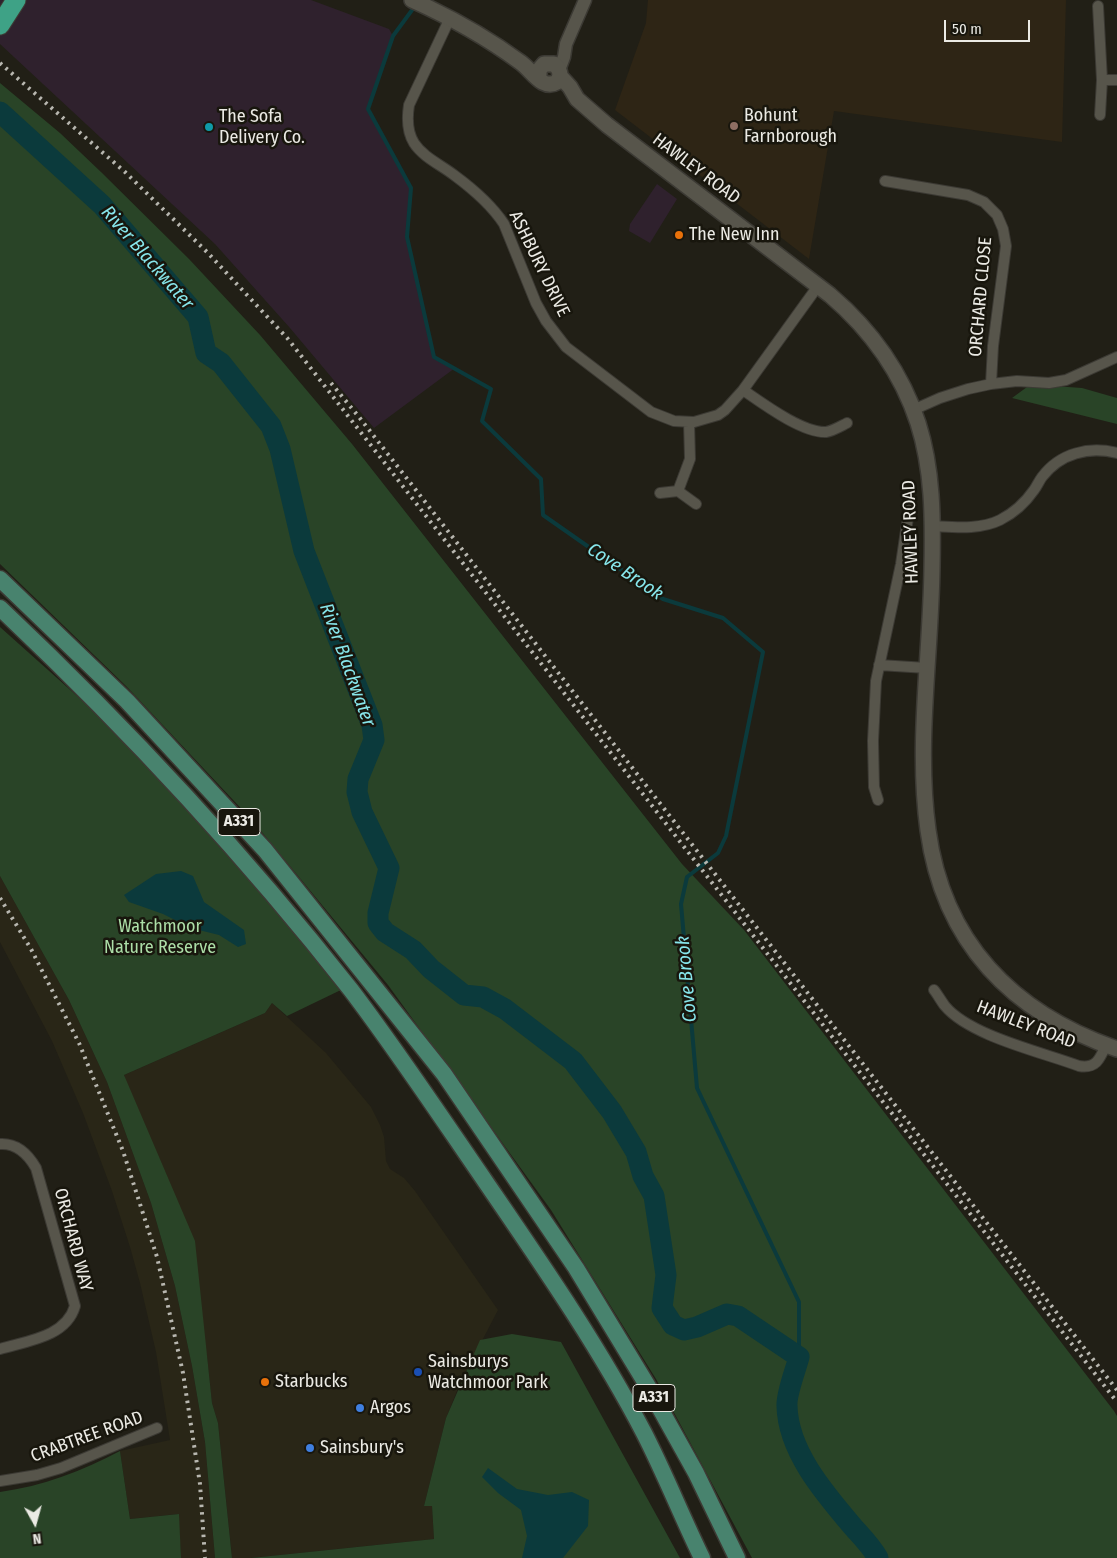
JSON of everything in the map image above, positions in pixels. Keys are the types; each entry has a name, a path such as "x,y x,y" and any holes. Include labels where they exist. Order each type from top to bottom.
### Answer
{"main road":[{"path":"412,0 475,32 522,63 550,73"},
{"name":"HAWLEY ROAD","path":"550,73 564,94 577,99 614,130 844,307 877,342 890,361 903,384 919,424 932,502 931,602 924,781 927,823 936,870 951,910 977,954 996,978 1024,1001 1060,1023 1111,1047"},
{"name":"A331","path":"0,579 127,701 265,850 444,1074 576,1268 642,1376 696,1473 737,1558"},
{"name":"A331","path":"0,608 110,716 220,833 296,922 372,1018 541,1264 610,1373 644,1435 702,1558"}],"street":[{"path":"550,73 564,57 566,44 585,0"},
{"path":"1098,6 1102,80 1100,115"},
{"name":"ASHBURY DRIVE","path":"450,18 410,105 408,117 409,131 413,142 423,153 461,180 498,214 536,304 546,321 566,347 651,412 674,421 689,422 718,415 725,410 743,390 818,286"},
{"path":"1102,80 1117,80"},
{"name":"ORCHARD CLOSE","path":"885,181 968,195 984,202 997,215 1003,229 1006,246 993,346 991,384"},
{"path":"913,410 940,398 991,384 1017,381 1049,382 1066,380 1117,356"},
{"path":"743,390 776,412 812,431 828,432 847,423"},
{"path":"678,491 690,459 689,422"},
{"path":"932,526 965,527 985,525 999,521 1025,503 1042,477 1061,459 1073,453 1089,450 1105,450 1117,453"},
{"path":"660,493 678,491 696,504"},
{"name":"HAWLEY ROAD","path":"878,800 874,787 873,741 879,665 900,564 910,504"},
{"path":"879,665 927,668"},
{"name":"HAWLEY ROAD","path":"934,990 945,1007 964,1022 1004,1041 1079,1066 1087,1067 1094,1064 1111,1047"},
{"name":"ORCHARD WAY","path":"0,1144 19,1148 29,1155 36,1168 75,1306 72,1316 66,1324 54,1333 0,1349"},
{"name":"CRABTREE ROAD","path":"0,1482 61,1468 157,1428"}],"shaded area":[{"path":"0,0 311,0 389,29 393,36 368,109 411,188 407,237 434,356 455,368 374,428 290,328 215,244 0,44"},
{"name":"Bohunt Farnborough","path":"648,0 1066,0 1062,142 834,111 809,259 615,110 646,23"},
{"path":"657,184 677,199 650,243 629,231 630,224"},
{"path":"0,876 69,1000 107,1082 151,1203 175,1286 192,1366 205,1442 215,1558 181,1558 178,1514 130,1519 120,1451 170,1440 156,1352 130,1247 112,1191 83,1113 52,1041 0,942"},
{"path":"272,1003 326,1053 371,1107 384,1137 386,1161 390,1169 404,1178 415,1191 498,1310 461,1381 446,1418 424,1506 432,1505 434,1539 251,1558 232,1558 218,1423 212,1403 207,1357 124,1075 265,1013"}],"green space":[{"path":"0,83 60,133 189,259 260,335 352,444 682,864 744,930 1114,1411 1117,1416 1117,1558 752,1558 656,1379 551,1210 388,985 251,819 126,686 0,564"},
{"path":"1027,387 1082,388 1117,398 1117,424 1012,398"},
{"name":"Watchmoor Nature Reserve","path":"0,627 105,721 224,845 345,988 287,1016 272,1003 265,1013 124,1075 195,1241 212,1403 218,1423 232,1558 215,1558 205,1442 192,1366 175,1286 151,1203 107,1082 69,1000 0,876"},
{"path":"512,1334 561,1342 680,1558 251,1558 434,1539 432,1506 424,1506 446,1418 480,1340"},
{"path":"120,1451 130,1519 179,1514 181,1558 0,1558 0,1492 32,1486 62,1477"}],"water":[{"path":"181,871 193,876 204,902 244,930 246,944 238,947 219,935 191,928 163,914 129,902 124,895 156,874"},
{"path":"488,1468 517,1489 548,1495 572,1492 589,1500 588,1526 563,1558 522,1558 527,1536 521,1510 498,1493 482,1477"}],"waterway":[{"name":"Cove Brook","path":"415,6 393,36 368,109 411,188 407,237 434,357 491,389 482,421 541,479 543,515 663,599 723,618 763,652 726,836 718,853 687,877 681,904 697,1088 799,1302 799,1357"},
{"name":"River Blackwater","path":"0,112 102,205 198,317 206,353 221,363 271,426 280,449 304,551 372,725 374,740 358,779 357,792 362,812 389,868 378,913 378,923 385,932 413,950 431,969 464,995 483,997 505,1009 573,1061 612,1112 636,1152 643,1176 654,1196 666,1275 662,1308 673,1325 684,1330 697,1327 727,1314 738,1316 799,1357 787,1401 789,1423 794,1440 810,1472 878,1558"}],"railway":[{"path":"0,63 125,172 207,252 288,339 1117,1402"},
{"path":"331,383 1117,1390"},
{"path":"0,898 31,949 79,1043 123,1151 157,1257 183,1373 200,1484 205,1558"}],"place":[{"name":"Bohunt Farnborough","path":"734,126"},
{"name":"The Sofa Delivery Co.","path":"209,127"},
{"name":"The New Inn","path":"679,235"},
{"name":"Sainsburys Watchmoor Park","path":"418,1372"},
{"name":"Starbucks","path":"265,1382"},
{"name":"Argos","path":"360,1408"},
{"name":"Sainsbury's","path":"310,1448"}]}
